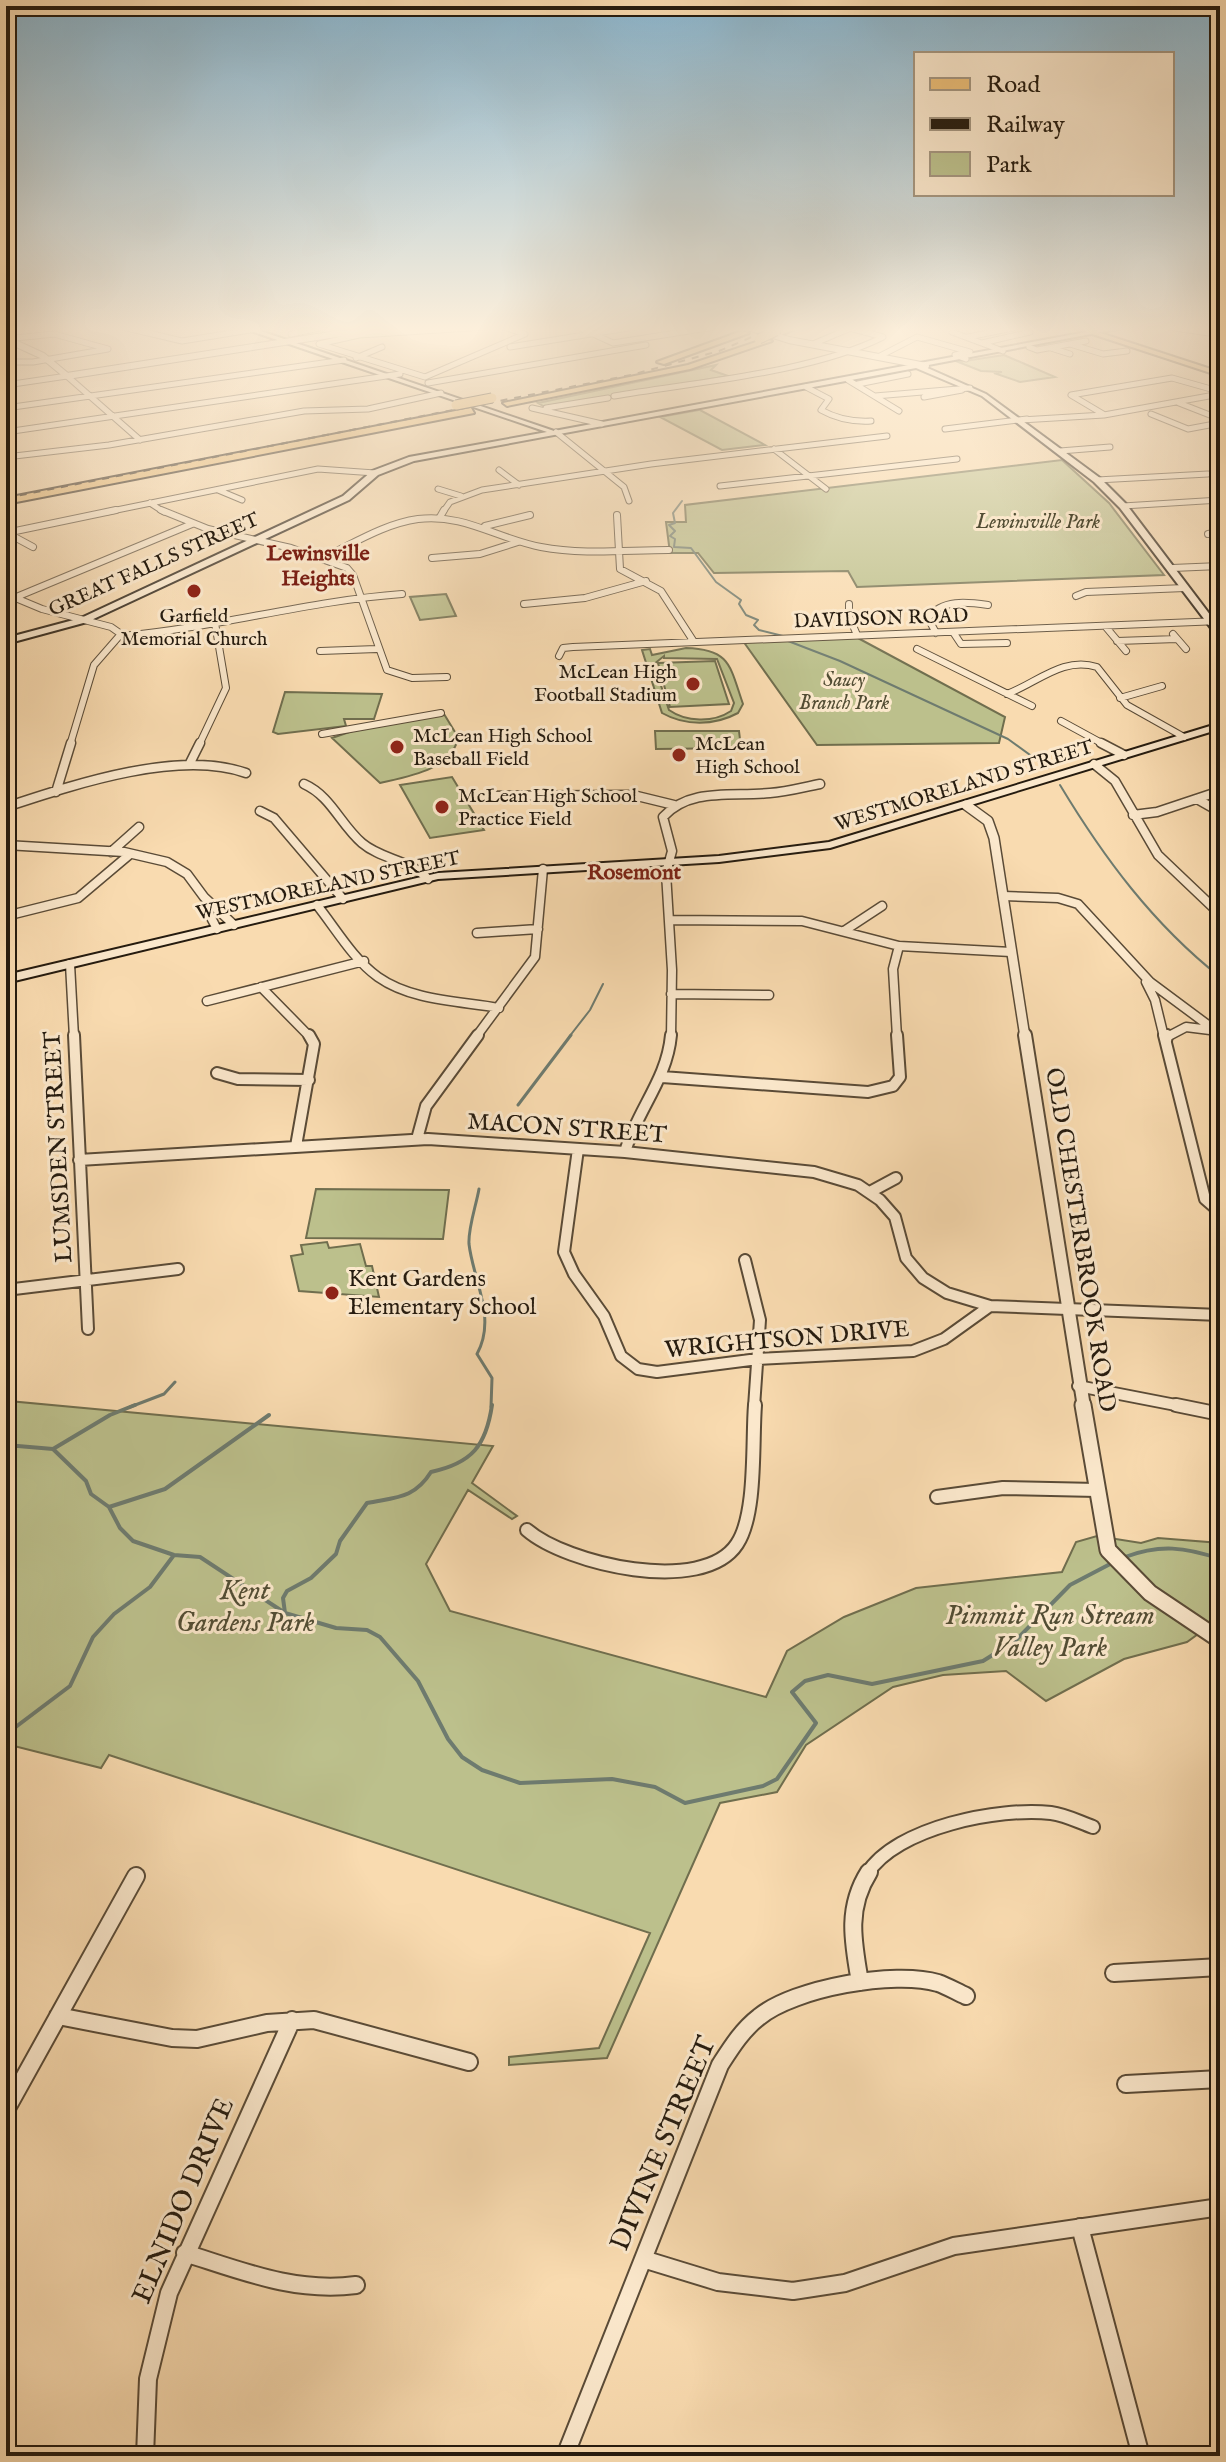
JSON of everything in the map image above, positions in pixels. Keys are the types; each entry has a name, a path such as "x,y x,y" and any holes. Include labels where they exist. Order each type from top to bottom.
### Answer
{"highway":[{"path":"6,493 267,442"},
{"path":"6,501 311,442"}],"main road":[{"name":"GREAT FALLS STREET","path":"6,641 84,620 346,498 375,473 423,456 501,442"},
{"path":"1049,442 1097,480 1123,506 1215,622 1220,634"},
{"name":"WESTMORELAND STREET","path":"6,979 428,879 778,854 830,845 1220,726"}],"street":[{"path":"6,457 125,442"},
{"path":"568,442 624,487 629,501"},
{"path":"440,517 445,505 461,496 605,471 836,442"},
{"path":"1060,451 1110,447"},
{"path":"774,449 826,489"},
{"path":"720,486 957,459"},
{"path":"6,533 318,469 375,473"},
{"path":"499,470 519,485"},
{"path":"1097,480 1208,474"},
{"path":"438,489 461,496"},
{"path":"218,490 242,500"},
{"path":"1123,506 1220,500"},
{"path":"150,503 192,524 322,558 351,571 384,667 391,673 412,678 447,677"},
{"path":"484,526 530,515"},
{"path":"617,515 620,569 661,591 694,642"},
{"path":"322,558 400,522 440,517 484,526 518,542 563,550 669,550"},
{"path":"6,601 192,524"},
{"path":"1208,534 1220,532"},
{"path":"6,533 33,547"},
{"path":"432,558 480,554 518,542"},
{"path":"1172,568 1220,566"},
{"path":"524,604 585,598 646,581"},
{"path":"1076,596 1086,592 1185,588"},
{"path":"6,594 116,629 121,636"},
{"path":"56,792 94,665 121,636 215,623 358,597 402,594"},
{"path":"936,633 928,618 936,609 966,603 988,605"},
{"path":"849,604 849,616 857,635"},
{"name":"DAVIDSON ROAD","path":"559,656 563,648 573,647 1215,622"},
{"path":"190,763 226,688 215,623"},
{"path":"1105,626 1126,651"},
{"path":"1170,629 1186,649"},
{"path":"953,632 961,644 1007,643"},
{"path":"1117,641 1177,639"},
{"path":"320,651 377,649"},
{"path":"917,649 1032,706"},
{"path":"1007,694 1035,684 1055,667 1091,665 1097,667 1120,698 1184,737"},
{"path":"1120,698 1162,686"},
{"path":"322,734 441,713"},
{"path":"1061,721 1124,755"},
{"path":"6,807 56,792 190,763 228,764 246,773"},
{"path":"1094,764 1115,781 1158,855 1220,914"},
{"path":"304,784 319,792 364,845 409,860 428,879"},
{"path":"625,1152 638,1116 662,1077 672,1042 666,873 672,851 663,817 674,805 700,796 786,791 820,784"},
{"path":"1133,815 1157,812 1220,791"},
{"path":"486,796 633,795 674,805"},
{"path":"1197,799 1220,812"},
{"name":"OLD CHESTERBROOK ROAD","path":"966,805 991,825 1078,1386 1108,1550 1174,1611 1220,1640"},
{"path":"260,811 274,818 343,899"},
{"path":"111,852 139,827"},
{"path":"6,845 111,852 181,869 208,902 220,908 234,925"},
{"path":"6,916 86,894 129,855"},
{"path":"417,1139 426,1106 535,957 543,869"},
{"path":"1003,896 1058,898 1078,904 1141,973 1220,1034"},
{"path":"208,902 207,910 217,929"},
{"path":"317,905 376,976 394,986 499,1008"},
{"path":"844,931 882,906"},
{"path":"669,920 802,921 899,946 1011,952"},
{"path":"477,933 498,929 538,929"},
{"path":"662,1077 868,1092 893,1086 900,1077 893,969 899,946"},
{"path":"207,1001 364,961"},
{"name":"LUMSDEN STREET","path":"70,964 88,1329"},
{"path":"1141,973 1155,1000 1208,1202 1220,1212"},
{"path":"261,987 311,1037 315,1052 296,1146"},
{"path":"671,994 769,995"},
{"path":"1166,1041 1171,1032 1186,1027 1220,1034"},
{"path":"217,1073 238,1079 309,1080"},
{"name":"MACON STREET","path":"79,1160 417,1139 625,1152 814,1172 841,1178 870,1192 895,1217 906,1258 923,1278 947,1293 990,1306"},
{"name":"WRIGHTSON DRIVE","path":"578,1149 562,1240 564,1252 574,1274 604,1316 631,1372 657,1372 758,1359 913,1351 944,1339 990,1306"},
{"path":"870,1192 896,1178"},
{"path":"527,1530 555,1548 656,1574 702,1569 728,1554 747,1524 758,1359 760,1320 745,1260"},
{"path":"6,1290 178,1269"},
{"path":"990,1306 1220,1315"},
{"path":"1078,1386 1220,1414"},
{"path":"937,1497 1003,1488 1097,1490"},
{"path":"860,1982 853,1940 853,1909 866,1875 885,1851 914,1833 946,1823 1054,1813 1093,1827"},
{"path":"6,2110 136,1876"},
{"path":"1114,1973 1220,1967"},
{"name":"DIVINE STREET","path":"565,2456 720,2065 737,2038 761,2013 781,2001 813,1990 860,1982 937,1983 966,1996"},
{"path":"58,2016 172,2038 197,2039 292,2020 324,2022 469,2062"},
{"name":"ELNIDO DRIVE","path":"145,2456 148,2379 157,2335 185,2253 292,2020"},
{"path":"1126,2084 1220,2079"},
{"path":"643,2259 714,2284 781,2293 844,2283 950,2246 1220,2207"},
{"path":"1080,2227 1141,2456"},
{"path":"185,2253 292,2286 318,2289 356,2285"}],"green space":[{"path":"707,442 759,442 765,445 722,450"},
{"name":"Lewinsville Park","path":"1062,460 1109,503 1164,575 857,587 848,571 714,573 698,553 670,553 666,522 686,522 685,505"},
{"path":"446,594 456,616 420,620 410,597"},
{"name":"Saucy Branch Park","path":"856,637 1005,717 999,743 817,745 743,641"},
{"path":"686,648 701,649 720,656 731,670 743,704 738,713 700,723 662,713 642,650 650,649 652,655","holes":["664,658 717,659 734,703 731,711 716,718 700,720 669,710 654,664"]},
{"name":"McLean High Football Stadium","path":"715,661 729,704 670,707 658,663"},
{"path":"285,692 382,694 374,719 344,719 346,726 278,734 273,732"},
{"name":"McLean High School Baseball Field","path":"444,714 458,737 447,757 427,770 380,783 332,738 361,728"},
{"path":"655,731 739,731 741,748 656,749"},
{"name":"McLean High School Practice Field","path":"452,777 484,830 430,838 400,785"},
{"path":"316,1189 449,1190 443,1239 306,1238"},
{"path":"327,1242 329,1248 360,1244 366,1266 372,1266 379,1297 299,1291 291,1256 303,1254 301,1245"},
{"name":"Kent Gardens Park","path":"6,1364 9,1401 493,1446 472,1483 517,1516 512,1519 468,1490 426,1564 450,1611 766,1697 787,1651 844,1617 916,1588 1062,1572 1076,1542 1097,1536 1141,1543 1158,1538 1220,1543 1220,1618 1187,1642 1124,1659 1046,1701 1006,1671 943,1675 893,1687 806,1745 777,1792 720,1803 607,2058 509,2065 509,2057 599,2048 650,1933 109,1755 101,1768 6,1744"}],"waterway":[{"path":"682,501 673,513 675,523 669,525 675,531 670,536 675,539 674,547 691,548 716,582 741,600 739,604 746,615 758,620 754,625 759,630 783,636"},
{"path":"788,641 840,661 1008,739 1048,768"},
{"path":"1060,785 1131,888 1173,935 1220,977"},
{"path":"569,1037 590,1010 603,984"},
{"path":"518,1105 571,1035"},
{"path":"479,1189 469,1244 484,1313 483,1340 477,1354 492,1378 491,1407"},
{"path":"130,1407 164,1394 175,1382"},
{"path":"130,1407 135,1405"},
{"path":"285,1613 283,1598 287,1591 311,1578 336,1554 340,1541 367,1503 411,1492 431,1472 457,1464 475,1450 486,1432 492,1405"},
{"path":"53,1449 110,1415 130,1407"},
{"path":"109,1507 165,1489 269,1415"},
{"path":"6,1445 53,1449"},
{"path":"53,1449 86,1481 91,1494 109,1507"},
{"path":"109,1507 120,1528 133,1541 174,1555"},
{"path":"1125,1557 1150,1550 1172,1549 1220,1559"},
{"path":"13,1729 70,1686 93,1637 114,1614 150,1587 174,1555"},
{"path":"174,1555 200,1557 285,1613"},
{"path":"285,1613 336,1628 367,1630 380,1637 418,1681 448,1739 462,1757 482,1770 520,1783 612,1779 655,1787 685,1803 763,1786 777,1779 816,1723 792,1692 805,1681 828,1675 872,1684 983,1661 1015,1641 1070,1585 1114,1562"}],"railway":[{"path":"6,498 291,442"}],"place":[{"name":"Garfield Memorial Church","path":"194,591"},
{"name":"McLean High Football Stadium","path":"693,684"},
{"name":"McLean High School Baseball Field","path":"397,747"},
{"name":"McLean High School","path":"679,755"},
{"name":"McLean High School Practice Field","path":"442,807"},
{"name":"Kent Gardens Elementary School","path":"332,1293"}],"district":[{"name":"Lewinsville Heights","path":"318,566"},
{"name":"Rosemont","path":"634,873"}],"park label":[{"name":"Pimmit Run Stream Valley Park","path":"1050,1632"}]}
